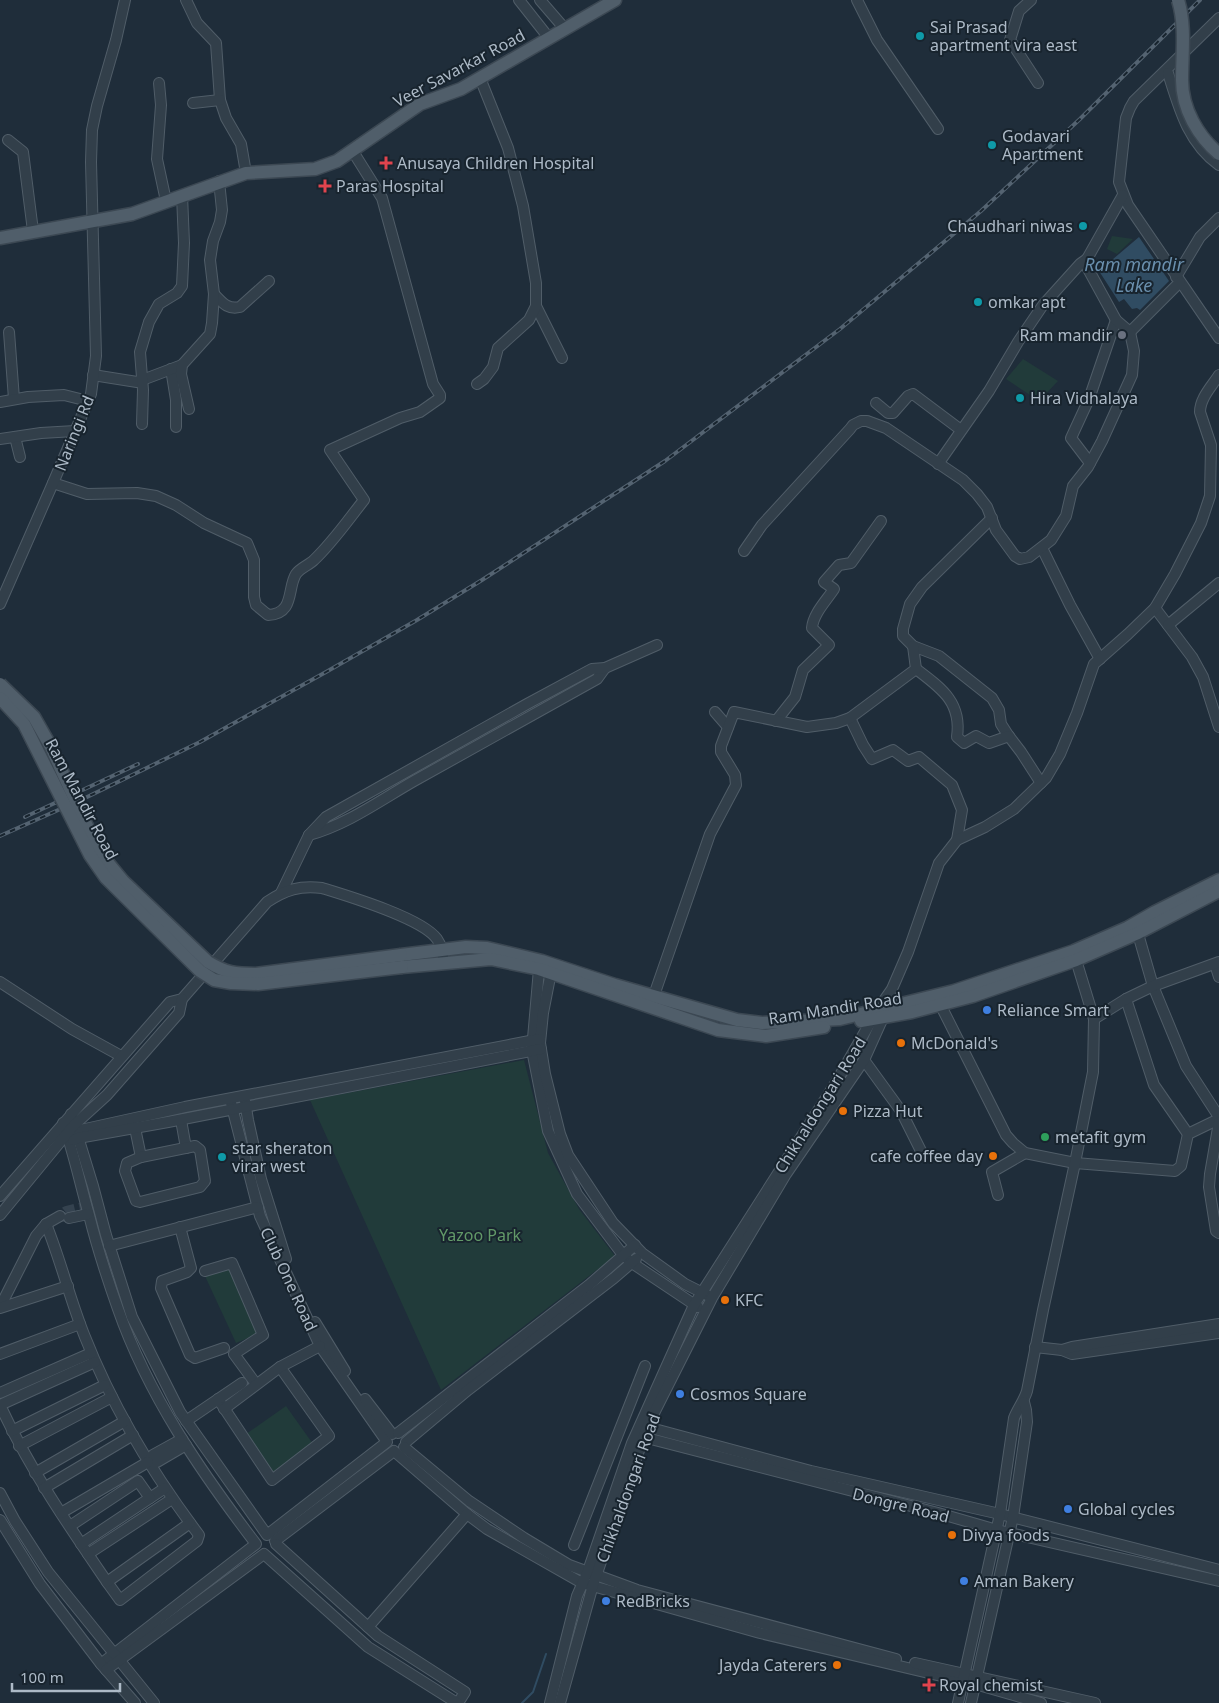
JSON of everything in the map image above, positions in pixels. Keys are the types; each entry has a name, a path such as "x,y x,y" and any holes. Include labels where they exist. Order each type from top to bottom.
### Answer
{"main road":[{"name":"Veer Savarkar Road","path":"0,238 132,214 218,181 246,173 315,169 337,161 420,104 461,89 615,0"},
{"path":"1178,0 1182,23 1182,82 1186,107 1196,129 1219,154"},
{"path":"0,684 34,717 51,747 92,837 109,864 143,901 208,962 221,971 235,974 256,974 401,961 443,956 466,947 487,948 652,1002 737,1020 762,1023 840,1019 881,1013 1074,951 1136,928 1219,880"},
{"name":"Ram Mandir Road","path":"0,698 24,724 90,855 106,878 200,972 214,980 258,984 401,961"},
{"name":"Ram Mandir Road","path":"881,1013 912,1012 973,996 1076,960 1136,928 1219,891"}],"street":[{"name":"Naringi Rd","path":"0,604 54,483 90,394 96,356 91,162 92,130 125,0"},
{"path":"186,0 197,23 216,43 220,100 226,118 241,144 246,173"},
{"path":"518,0 549,38"},
{"path":"540,0 565,29"},
{"path":"857,0 877,40 938,128"},
{"path":"1031,0 1019,10 1010,40 1038,83"},
{"path":"1219,18 1163,72 1130,108 1126,118 1119,170 1119,182 1128,205 1219,338"},
{"path":"1168,73 1183,118 1195,142 1209,158 1219,165"},
{"path":"480,78 508,148 522,206 536,283 536,306 562,358"},
{"path":"159,83 162,106 157,159 166,201"},
{"path":"193,103 220,100"},
{"path":"8,140 23,152 33,232"},
{"path":"54,483 87,494 138,493 156,496 204,523 247,543 254,560 254,597 256,605 268,615 274,615 282,609 290,600 296,574 314,560 364,500 330,450 400,418 420,412 440,398 433,384 382,198 352,150"},
{"path":"93,375 137,382 182,366 210,334 214,294 210,260 213,240 222,210 218,181"},
{"path":"142,424 140,352 148,322 159,304 177,293 182,286 184,243 182,195"},
{"path":"938,464 989,391 1043,305 1080,264 1087,259 1123,195"},
{"path":"1130,332 1178,280 1200,237 1219,218"},
{"path":"744,550 762,525 850,429 858,422 867,421 886,428 963,480 988,508 996,530 1015,556 1020,559 1026,559 1042,548 1051,540 1066,516 1074,486 1102,441 1132,375 1134,352 1130,332 1116,320 1087,268 1087,259"},
{"path":"214,294 228,307 240,307 270,281"},
{"path":"477,384 492,367 498,348 529,320 536,306"},
{"path":"1090,463 1072,440 1071,434 1090,399 1094,382 1116,320"},
{"path":"9,332 14,399"},
{"path":"182,366 181,374 189,409"},
{"path":"171,369 176,400 176,427"},
{"path":"957,840 985,827 1014,809 1046,778 1060,754 1078,713 1091,669 1100,658 1155,608 1175,574 1201,523 1210,496 1211,444 1200,407 1205,395 1219,375"},
{"path":"876,403 888,413 893,413 908,396 913,394 961,430"},
{"path":"0,402 28,397 64,395 88,401"},
{"path":"0,439 41,433 75,432"},
{"path":"15,437 20,457"},
{"path":"992,518 922,587 910,604 903,636 913,646 939,656 992,698 999,710 1001,724 1041,783"},
{"path":"776,721 795,697 803,670 830,645 812,628 812,623 817,614 834,589 824,582 840,565 851,563 881,521"},
{"path":"1042,548 1070,605 1100,658"},
{"path":"1168,625 1219,583"},
{"path":"1155,608 1192,657 1203,677 1219,727"},
{"path":"281,893 309,835 326,816 592,670 605,668 657,645"},
{"path":"913,646 916,669 942,688 956,710 959,724 957,737 964,743 976,736 989,743 1009,736"},
{"path":"309,835 343,823 597,679 605,668"},
{"path":"652,1002 710,834 736,785 735,775 721,752 721,746 734,712 807,728 836,723 850,718 916,669"},
{"path":"714,712 728,727"},
{"path":"850,718 872,759 894,750 908,761 919,757 952,785 962,810 957,840"},
{"path":"476,732 483,742"},
{"name":"Chikhaldongari Road","path":"550,1703 577,1596 582,1583 592,1573 647,1427 712,1298 786,1174 864,1060 881,1013 908,952 939,863 957,840"},
{"path":"0,1215 179,1013 182,999 267,902 281,893 309,886 322,888 405,917 424,928 436,938 443,956"},
{"path":"1136,928 1153,986 1186,1066 1219,1120 1210,1174 1210,1198 1216,1211 1216,1231 1219,1233"},
{"path":"971,1703 1013,1517 1027,1422 1024,1402 1076,1163 1093,1072 1094,1019 1076,960"},
{"path":"1094,1019 1126,999 1153,986 1217,963 1219,977"},
{"path":"546,967 542,1013 536,1044 548,1131 577,1194 623,1255 694,1305 706,1311"},
{"path":"0,982 72,1029 121,1056"},
{"path":"0,1196 170,1002 182,999"},
{"path":"940,1004 1006,1135 1025,1153 1076,1163 1175,1172 1182,1166 1188,1134 1154,1085 1126,999"},
{"name":"Chikhaldongari Road","path":"560,1703 593,1586 592,1573 632,1443 694,1305 881,1013"},
{"path":"72,1134 185,1107 536,1044"},
{"path":"72,1134 135,1128 180,1120 536,1044"},
{"path":"536,1044 560,1134 568,1154 614,1223 642,1253 684,1284 712,1298"},
{"path":"864,1060 901,1111 923,1155"},
{"name":"Club One Road","path":"245,1096 261,1179 285,1257 318,1327 352,1383 393,1440"},
{"name":"Club One Road","path":"230,1099 260,1216 320,1346 393,1440"},
{"path":"63,1123 72,1134 93,1186 109,1246 132,1317 186,1421 273,1540 378,1636 464,1692 457,1703 368,1646 259,1551 184,1442 139,1362 119,1311 88,1214 72,1134 71,1114"},
{"path":"180,1120 186,1148"},
{"path":"1188,1134 1219,1120"},
{"path":"135,1128 141,1158"},
{"path":"194,1146 200,1150 204,1184 200,1187 140,1202 133,1198 125,1171 126,1163 186,1148 194,1146"},
{"path":"998,1195 992,1172 1025,1153"},
{"path":"109,1246 258,1207"},
{"path":"0,1308 36,1236 46,1224 65,1217 88,1214"},
{"path":"46,1224 80,1324 106,1385 148,1462 199,1536 197,1541 120,1600 44,1488 19,1446 0,1405 93,1357"},
{"path":"180,1227 191,1268 187,1272 162,1282 161,1288 190,1355 195,1358 224,1348"},
{"path":"104,1667 264,1554 272,1552 273,1540 393,1440 537,1326 635,1245"},
{"path":"393,1440 400,1450 468,1390 586,1301 642,1253"},
{"path":"205,1271 232,1263 264,1336 234,1354 256,1384"},
{"path":"0,1308 68,1286"},
{"path":"0,1354 80,1324"},
{"path":"1035,1347 1062,1350 1072,1354 1219,1324"},
{"path":"1128,1342 1219,1333"},
{"path":"224,1409 280,1367 320,1346"},
{"path":"0,1393 93,1357"},
{"path":"574,1545 645,1366"},
{"path":"218,1400 272,1480 329,1436 280,1367"},
{"path":"186,1421 242,1383"},
{"path":"12,1431 106,1385"},
{"path":"19,1446 112,1397"},
{"path":"958,1703 997,1530 1014,1418 1018,1408 1024,1402"},
{"path":"36,1474 125,1421"},
{"name":"Dongre Road","path":"647,1427 811,1470 1013,1517 1219,1570"},
{"path":"44,1488 133,1435"},
{"name":"Club One Road","path":"393,1440 403,1436 405,1444 469,1501 524,1538 569,1565 637,1590 964,1677"},
{"name":"Dongre Road","path":"643,1437 997,1530 1219,1581"},
{"path":"393,1440 467,1514 487,1529 582,1583 760,1632 976,1680 1095,1703"},
{"path":"61,1513 148,1462 157,1462 184,1442"},
{"path":"70,1526 138,1481 150,1498"},
{"path":"81,1544 165,1488"},
{"path":"0,1492 15,1521 48,1572 154,1703"},
{"path":"88,1554 172,1499"},
{"path":"368,1627 467,1514"},
{"path":"0,1520 38,1580 104,1667 135,1703"},
{"path":"107,1582 190,1523"},
{"path":"116,1658 256,1544 259,1538 273,1540"},
{"path":"38,1580 48,1572"},
{"path":"976,1680 1042,1703"}],"green space":[{"path":"1112,236 1133,239 1117,254 1107,249"},
{"path":"1023,359 1058,381 1039,401 1006,379"},
{"name":"Yazoo Park","path":"524,1060 548,1153 579,1209 615,1256 441,1390 310,1100"},
{"path":"231,1267 260,1333 236,1343 205,1276"},
{"path":"286,1406 313,1444 273,1473 246,1434"}],"water":[{"name":"Ram mandir Lake","path":"1139,237 1169,281 1140,310 1137,308 1132,309 1124,299 1119,302 1099,271"}],"waterway":[{"path":"522,1703 533,1692 546,1654"}],"tunnel":[{"path":"68,1218 60,1216 66,1211 87,1206"}],"railway":[{"path":"0,836 83,799 200,742 326,672 482,580 665,461 840,329 981,211 1080,119 1200,0"},
{"path":"25,817 138,764"}],"place":[{"name":"Sai Prasad apartment vira east","path":"920,36"},
{"name":"Godavari Apartment","path":"992,145"},
{"name":"Anusaya Children Hospital","path":"386,163"},
{"name":"Paras Hospital","path":"325,186"},
{"name":"Chaudhari niwas","path":"1083,226"},
{"name":"omkar apt","path":"978,302"},
{"name":"Ram mandir","path":"1122,335"},
{"name":"Hira Vidhalaya","path":"1020,398"},
{"name":"Reliance Smart","path":"987,1010"},
{"name":"McDonald's","path":"901,1043"},
{"name":"Pizza Hut","path":"843,1111"},
{"name":"metafit gym","path":"1045,1137"},
{"name":"cafe coffee day","path":"993,1156"},
{"name":"star sheraton virar west","path":"222,1157"},
{"name":"KFC","path":"725,1300"},
{"name":"Cosmos Square","path":"680,1394"},
{"name":"Global cycles","path":"1068,1509"},
{"name":"Divya foods","path":"952,1535"},
{"name":"Aman Bakery","path":"964,1581"},
{"name":"RedBricks","path":"606,1601"},
{"name":"Jayda Caterers","path":"837,1665"},
{"name":"Royal chemist","path":"929,1685"}]}
